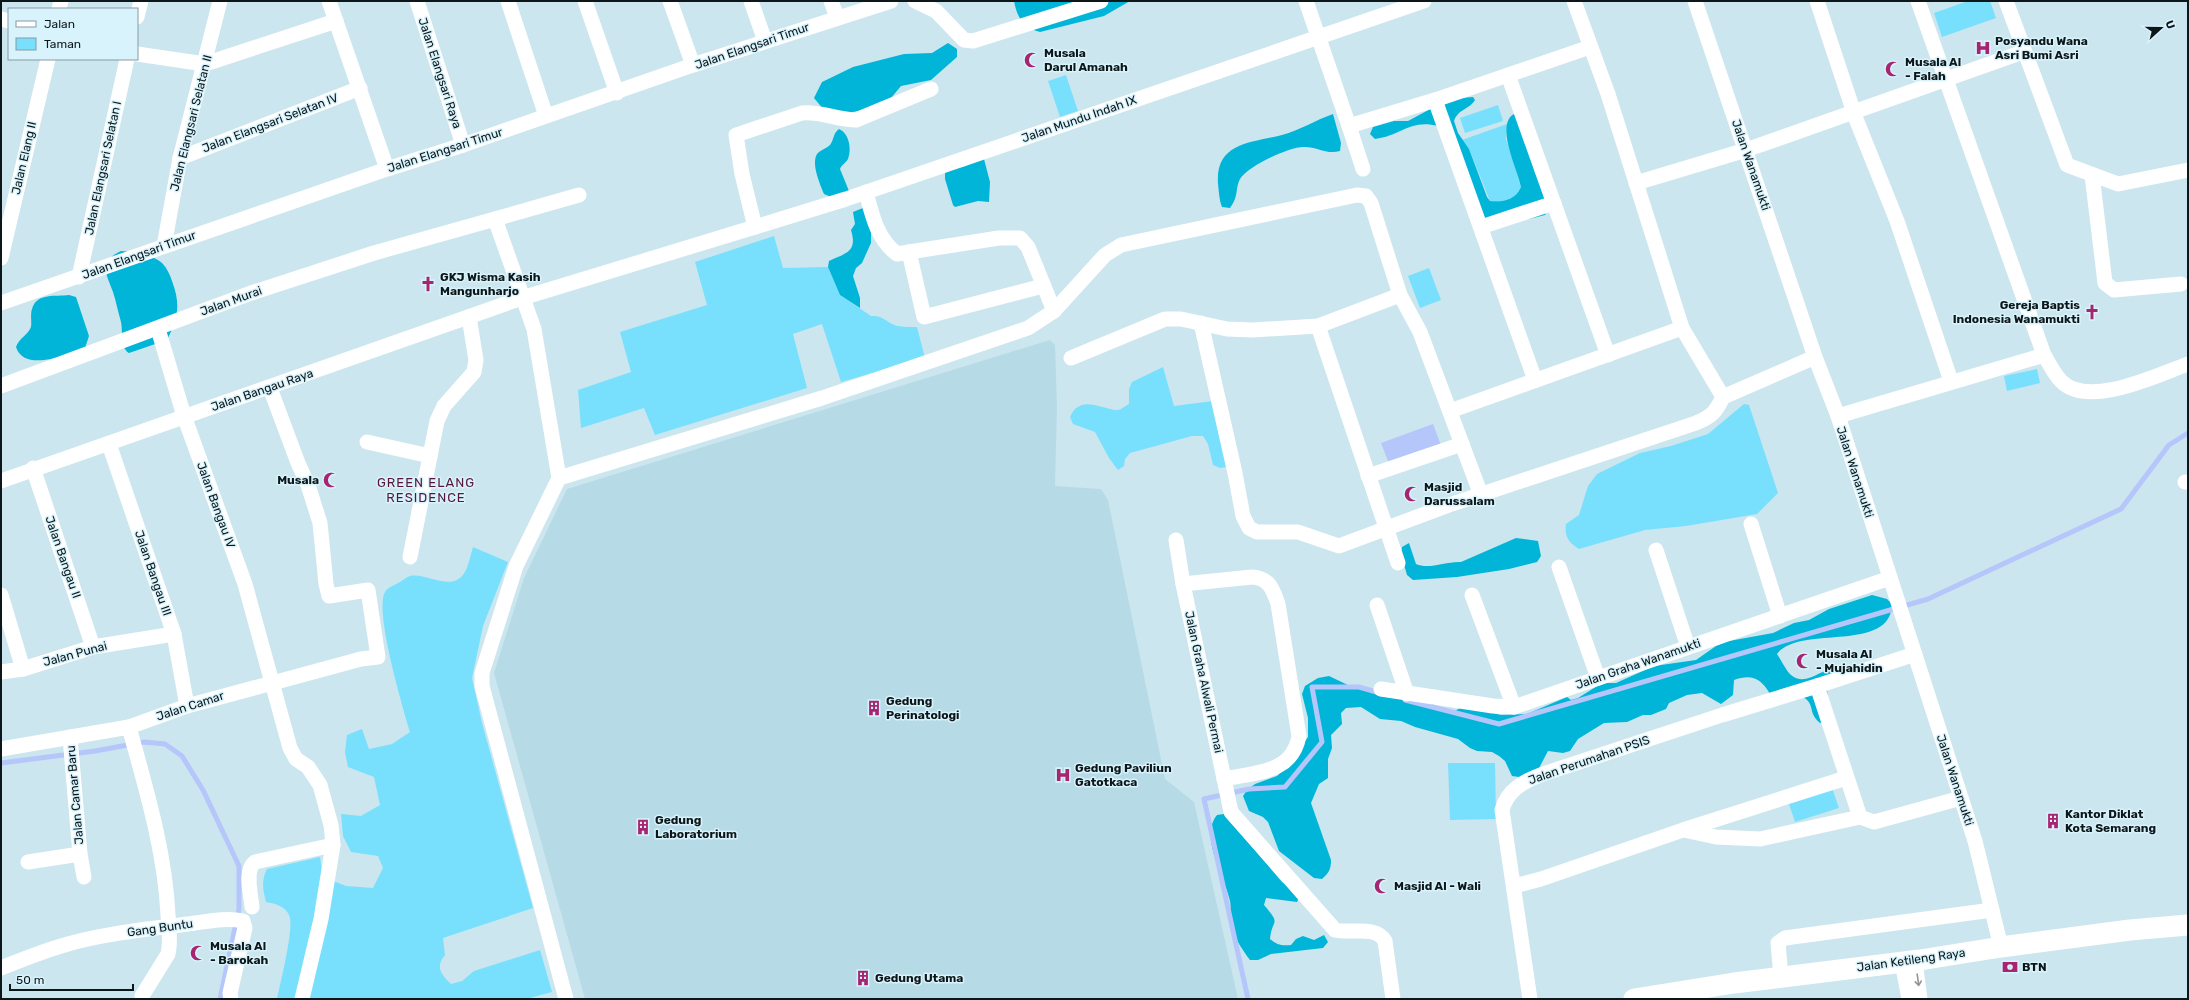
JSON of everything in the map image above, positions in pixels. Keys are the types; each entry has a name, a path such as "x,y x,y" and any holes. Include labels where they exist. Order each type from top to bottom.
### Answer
{"main road":[{"name":"Jalan Ketileng Raya","path":"1634,999 2001,947 2130,930 2188,925"}],"street":[{"path":"138,13 141,1"},
{"name":"Jalan Elangsari Selatan II","path":"164,246 180,158 220,1"},
{"path":"329,1 387,168"},
{"name":"Jalan Elangsari Raya","path":"417,1 463,145"},
{"path":"508,1 546,116"},
{"path":"585,1 617,93"},
{"path":"670,1 693,65"},
{"path":"751,1 765,41"},
{"path":"831,1 837,17"},
{"name":"Jalan Elangsari Timur","path":"1,303 79,277 387,168 463,145 617,93 693,65 837,17 891,1"},
{"path":"915,1 936,12 954,33 964,40 972,41 1101,1"},
{"path":"1306,1 1350,126 1362,169"},
{"name":"Jalan Mundu Indah IX","path":"755,227 840,201 1318,36 1424,1"},
{"path":"1574,1 1608,94 1682,328 1722,397"},
{"name":"Jalan Wanamukti","path":"1695,1 1815,357 1838,416 1914,649 1975,841 2001,947"},
{"path":"1817,1 1854,112 1897,220 1951,381"},
{"path":"1918,1 2044,355 2061,381 2076,390 2094,393 2120,387 2188,364"},
{"path":"2006,1 2023,52 2067,165 2118,184 2188,170"},
{"path":"138,54 205,64 336,21"},
{"path":"1350,126 1436,100 1590,46"},
{"path":"1636,183 1746,150 2023,52"},
{"name":"Jalan Elang II","path":"1,258 48,60"},
{"name":"Jalan Elangsari Selatan I","path":"79,277 127,60"},
{"path":"1508,75 1608,355"},
{"name":"Jalan Elangsari Selatan IV","path":"180,158 360,88"},
{"path":"755,227 742,174 736,135 802,113 810,112 844,120 856,120 931,89"},
{"path":"1436,100 1535,380"},
{"path":"2092,175 2101,257 2105,283 2108,287 2114,290 2181,284"},
{"path":"866,192 876,226 887,247 897,254 1000,238 1020,238 1028,247 1054,311"},
{"name":"Jalan Murai","path":"1,386 158,329 251,293 374,253 579,195"},
{"path":"559,478 822,398 1028,328 1054,311 1105,255 1121,245 1357,195 1366,196 1371,203 1400,296 1420,332 1481,494"},
{"path":"1481,227 1554,203"},
{"path":"494,219 534,329 559,478 516,566 482,673 482,686 566,999"},
{"name":"Jalan Bangau Raya","path":"1,481 33,468 109,444 184,416 270,388 522,298 755,227"},
{"path":"909,252 924,317 1043,286"},
{"path":"1071,358 1165,320 1181,319 1227,329 1318,326 1400,296"},
{"path":"410,557 437,421 444,406 474,372 476,360 469,317"},
{"path":"1201,323 1235,473 1243,516 1250,528 1257,532 1298,532 1339,546 1481,494 1710,418 1716,411 1722,397 1815,357"},
{"path":"1318,326 1398,563"},
{"path":"1450,411 1682,328"},
{"name":"Jalan Bangau IV","path":"158,329 184,416 245,584 290,748 296,759 308,766 320,786 331,825 333,845 321,919 302,999"},
{"path":"1838,416 1951,381 2044,355"},
{"name":"Jalan Camar","path":"1,749 71,746 132,738 187,706 361,659 378,657 368,590 329,596 326,584 320,523 308,484 298,463 270,388"},
{"path":"367,442 430,456"},
{"name":"Jalan Bangau III","path":"109,444 174,634 187,706"},
{"path":"1368,476 1462,444"},
{"name":"Jalan Bangau II","path":"33,468 93,646"},
{"path":"1751,524 1780,616"},
{"name":"Jalan Graha Alwali Permai","path":"1176,540 1183,584 1231,812 1335,930 1343,932 1376,932 1381,935 1385,941 1393,999"},
{"path":"1656,550 1688,647"},
{"path":"1559,567 1598,678"},
{"path":"1183,584 1252,577 1262,578 1270,586 1278,604 1299,736 1298,744 1293,754 1279,767 1225,784"},
{"name":"Jalan Graha Wanamukti","path":"1381,689 1493,706 1514,707 1780,616 1892,585"},
{"path":"1,595 23,669"},
{"path":"1472,595 1514,707"},
{"path":"1377,605 1406,694"},
{"name":"Jalan Punai","path":"1,672 23,669 93,646 174,634"},
{"name":"Jalan Perumahan PSIS","path":"1530,999 1502,810 1505,800 1525,781 1722,715 1817,686 1914,649"},
{"path":"1817,686 1860,817"},
{"path":"132,738 159,842 167,895 170,947 168,954 142,996"},
{"name":"Jalan Camar Baru","path":"71,746 80,854 84,877"},
{"path":"1514,886 1541,879 1683,830 1846,778"},
{"path":"1683,830 1716,837 1760,839 1860,817 1874,822 1961,798"},
{"path":"252,907 251,865 255,862 333,845"},
{"name":"Jalan Camar Baru","path":"28,862 80,854"},
{"path":"1781,977 1778,943 1785,938 1992,910"},
{"name":"Gang Buntu","path":"1,968 63,945 169,926 233,920 243,921 245,928 230,993 231,999"},
{"path":"1909,961 1909,999"},
{"path":"1909,961 1920,999"}],"shaded area":[{"path":"1014,1 1130,1 1104,16 1040,32 1025,25 1019,17"},
{"path":"948,43 957,49 957,57 931,80 901,86 891,98 863,110 848,113 824,110 814,98 822,82 853,67 904,54 932,53"},
{"path":"1473,97 1475,100 1473,103 1461,111 1454,121 1458,133 1469,149 1487,197 1490,201 1508,200 1518,192 1521,187 1507,136 1509,118 1516,113 1531,153 1535,173 1544,188 1547,212 1545,215 1529,219 1487,222 1438,126 1428,124 1412,126 1392,135 1375,139 1370,134 1373,127 1394,121 1408,121 1449,99"},
{"path":"1333,114 1341,143 1340,151 1330,152 1303,147 1288,150 1269,158 1244,174 1240,179 1233,204 1230,208 1222,207 1218,184 1219,170 1223,160 1229,152 1248,143 1289,133"},
{"path":"839,129 845,134 850,146 848,159 840,169 849,191 831,197 824,194 822,190 818,180 815,158 818,153 830,145"},
{"path":"984,159 990,182 989,202 978,201 955,207 953,205 945,179 945,171 947,169 962,167"},
{"path":"863,208 871,231 871,243 862,263 856,268 853,276 860,298 860,308 840,295 828,267 829,261 845,254 851,248 853,238 851,230 855,224 853,212"},
{"path":"121,251 153,257 162,263 167,269 177,297 176,318 167,340 129,353 124,347 121,322 114,295 106,274 109,259"},
{"path":"69,295 76,297 89,336 85,348 48,360 28,359 21,355 16,347 31,327 31,311 34,304 38,300 48,296"},
{"path":"1050,340 1055,345 1057,407 1055,486 1101,489 1108,500 1165,779 1194,802 1238,999 585,999 494,673 524,578 567,489"},
{"path":"1433,424 1442,448 1390,466 1381,443"},
{"path":"1516,538 1538,541 1541,556 1537,562 1509,569 1457,577 1413,580 1407,575 1401,554 1402,547 1409,543 1416,564 1421,566 1461,562"},
{"path":"1872,595 1887,599 1892,604 1888,619 1877,629 1861,634 1823,638 1789,645 1777,654 1789,673 1798,679 1812,677 1835,668 1843,668 1852,672 1827,684 1828,720 1820,723 1814,716 1810,704 1805,698 1790,694 1770,694 1759,681 1746,677 1740,678 1734,680 1733,695 1721,704 1702,693 1687,695 1669,703 1666,709 1651,715 1643,715 1627,722 1604,723 1578,739 1570,751 1563,753 1548,751 1538,770 1526,778 1512,776 1505,761 1492,752 1477,751 1470,748 1458,739 1415,727 1401,721 1380,719 1361,707 1346,708 1341,713 1342,724 1331,735 1332,748 1328,759 1328,778 1319,784 1311,803 1331,860 1329,871 1322,879 1314,878 1279,851 1268,822 1263,817 1249,811 1243,796 1247,790 1255,784 1277,776 1288,766 1308,737 1308,718 1302,694 1305,686 1318,678 1329,676 1350,686 1430,702 1446,712 1453,712 1464,706 1501,715 1527,714 1567,697 1571,700 1578,698 1602,683 1616,683 1654,666 1696,660 1716,646 1729,641 1773,633 1794,623 1809,620 1829,609"},
{"path":"1224,814 1282,882 1300,895 1297,902 1266,898 1264,905 1274,919 1270,939 1277,944 1291,945 1296,939 1303,936 1314,940 1324,935 1328,942 1323,948 1271,954 1258,960 1250,960 1247,956 1231,928 1230,901 1212,846 1212,824 1217,815"}],"green space":[{"path":"1968,1 1990,1 1996,18 1942,37 1934,13"},
{"path":"1066,75 1078,111 1060,117 1048,81"},
{"path":"1498,105 1503,121 1465,133 1460,118"},
{"path":"1507,124 1506,139 1521,187 1512,198 1508,200 1490,201 1469,149 1462,140"},
{"path":"774,236 783,268 828,267 840,295 871,316 882,318 897,326 917,327 925,358 841,382 822,324 793,334 807,388 655,435 644,408 581,428 578,390 631,372 620,332 707,305 695,262"},
{"path":"1429,268 1441,300 1420,308 1408,276"},
{"path":"1163,367 1174,406 1213,401 1226,467 1220,468 1213,465 1208,444 1203,436 1192,436 1130,453 1125,459 1124,466 1118,470 1109,458 1095,432 1073,424 1070,417 1074,410 1079,406 1090,404 1117,410 1129,404 1129,389 1132,382"},
{"path":"2037,369 2040,383 2007,391 2004,376"},
{"path":"1744,404 1749,405 1778,493 1757,514 1686,526 1645,530 1579,549 1570,542 1566,532 1566,524 1579,515 1588,486 1597,474 1640,453 1671,446 1708,434"},
{"path":"473,547 508,562 483,626 472,678 482,723 533,908 443,938 445,955 440,963 440,970 451,984 462,981 474,971 540,950 552,992 526,999 277,999 289,942 290,921 289,915 283,907 266,902 263,885 267,869 320,857 323,877 346,886 373,888 383,868 378,856 351,852 343,836 341,814 361,816 380,805 374,777 348,767 345,752 347,735 362,729 369,749 392,744 410,732 386,638 383,619 383,602 385,592 390,587 410,576 424,577 447,582 455,581 461,577 466,570"},
{"path":"1448,763 1495,763 1496,819 1450,820"},
{"path":"1832,788 1839,808 1795,822 1788,801"}],"waterway":[{"path":"1405,700 1499,724 1928,599 2121,509 2169,445 2188,433"},
{"path":"1248,999 1204,799 1249,789 1285,787 1322,742 1312,687 1359,687 1380,693"},
{"path":"1,763 95,751 144,742 165,744 182,756 203,790 239,866 239,909 220,999"}],"place":[{"name":"Posyandu Wana Asri Bumi Asri","path":"1983,48"},
{"name":"Musala Darul Amanah","path":"1032,60"},
{"name":"Musala Al - Falah","path":"1893,69"},
{"name":"GKJ Wisma Kasih Mangunharjo","path":"428,284"},
{"name":"Gereja Baptis Indonesia Wanamukti","path":"2092,312"},
{"name":"Musala","path":"331,480"},
{"name":"Masjid Darussalam","path":"1412,494"},
{"name":"Musala Al - Mujahidin","path":"1804,661"},
{"name":"Gedung Perinatologi","path":"874,708"},
{"name":"Gedung Paviliun Gatotkaca","path":"1063,775"},
{"name":"Kantor Diklat Kota Semarang","path":"2053,821"},
{"name":"Gedung Laboratorium","path":"643,827"},
{"name":"Masjid Al - Wali","path":"1382,886"},
{"name":"Musala Al - Barokah","path":"198,953"},
{"name":"BTN","path":"2010,967"},
{"name":"Gedung Utama","path":"863,978"}],"district":[{"name":"GREEN ELANG RESIDENCE","path":"426,490"}]}
